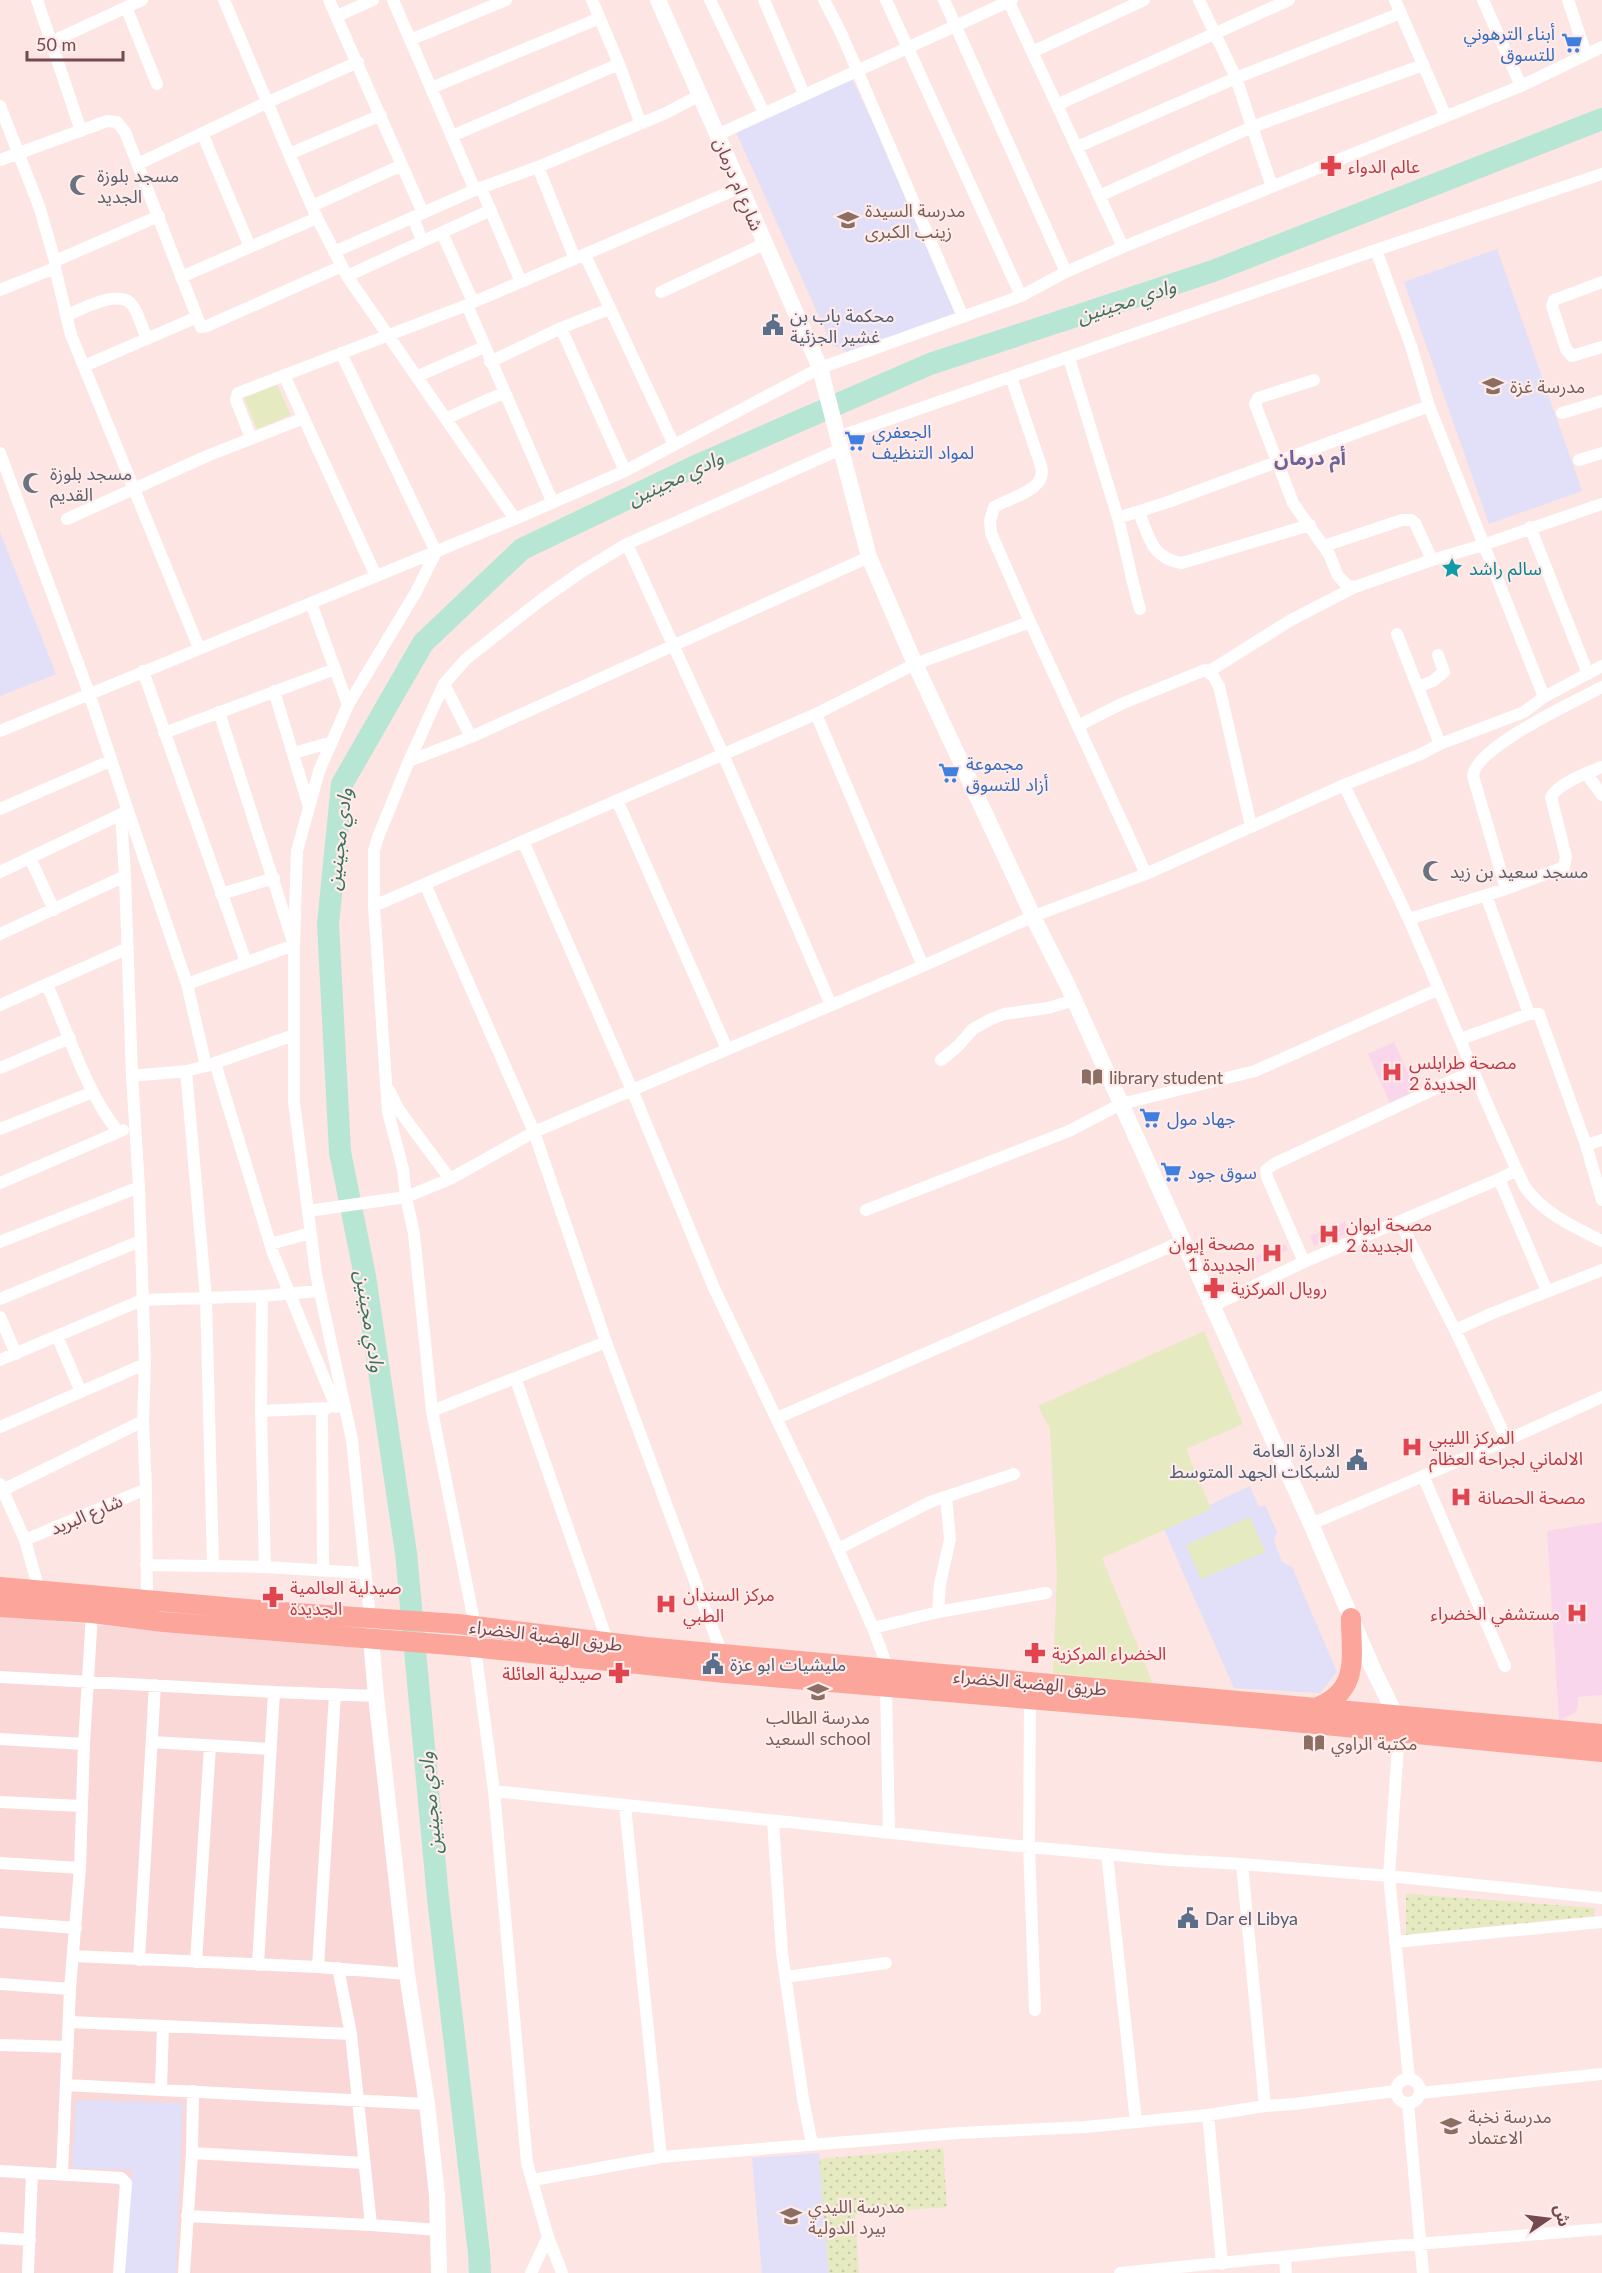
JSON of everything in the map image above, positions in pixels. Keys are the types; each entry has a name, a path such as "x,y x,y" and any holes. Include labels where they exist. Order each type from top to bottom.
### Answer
{"main road":[{"path":"0,1587 147,1600 374,1628"},
{"path":"0,1607 92,1613 164,1622 374,1628"},
{"path":"1314,1708 1332,1700 1345,1688 1350,1677 1352,1666 1351,1618"},
{"name":"طريق الهضبة الخضراء","path":"374,1628 467,1625 608,1643 645,1656 722,1654 1030,1700 1602,1734"},
{"name":"طريق الهضبة الخضراء","path":"374,1628 469,1647 645,1656 887,1678 1314,1708 1397,1723 1602,1752"}],"street":[{"path":"37,0 81,130"},
{"path":"51,42 142,0"},
{"path":"224,0 266,103 317,218 344,271 515,519"},
{"path":"329,0 402,165 418,215 422,242"},
{"path":"337,16 373,0"},
{"path":"393,0 452,136 491,210 521,282"},
{"path":"410,40 506,0"},
{"path":"591,0 619,64 640,122"},
{"name":"شارع ام درمان","path":"658,0 822,374 869,557 915,664 1075,1000 1311,1524 1397,1723"},
{"path":"710,0 764,113"},
{"path":"764,0 804,94"},
{"path":"824,0 857,70 963,317"},
{"path":"886,0 1021,296"},
{"path":"944,0 1066,272"},
{"path":"717,135 1010,0 1123,247"},
{"path":"1032,52 1143,0"},
{"path":"1199,0 1236,78 1272,187"},
{"path":"1059,104 1290,0"},
{"path":"1395,0 1445,116"},
{"path":"1483,0 1521,86"},
{"path":"1568,0 1586,54"},
{"path":"126,8 157,84"},
{"path":"1077,147 1236,78 1401,13"},
{"path":"431,88 600,18"},
{"path":"0,731 515,519 625,471 822,374 1021,296 1066,272 1123,247 1521,86 1602,47"},
{"path":"138,164 358,62"},
{"path":"452,136 619,64"},
{"path":"1099,196 1252,127 1423,65"},
{"path":"334,252 478,189 538,167 700,95"},
{"path":"1,110 20,153 39,206 71,335 199,648"},
{"path":"289,154 381,115"},
{"path":"0,160 106,121 117,122 125,132 159,216 195,318 201,327 422,242 491,210"},
{"path":"202,133 250,246"},
{"path":"312,206 402,165"},
{"path":"538,167 580,257 609,309 674,445"},
{"path":"467,1625 432,1411 414,1234 403,1169 388,1113 374,906 374,851 378,837 444,684 466,659 541,600 581,572 627,544 838,439 1376,250 1602,174"},
{"path":"251,438 236,400 238,393 470,304 739,188"},
{"path":"0,290 159,216"},
{"path":"181,277 317,218"},
{"path":"442,232 490,362 552,501"},
{"path":"661,292 764,244"},
{"path":"1376,250 1411,346 1429,406 1544,697"},
{"path":"1602,282 1562,296 1554,300 1552,306 1568,353 1572,356 1602,349"},
{"path":"67,315 112,298 124,298 132,304 146,337"},
{"path":"490,362 561,328 609,309"},
{"path":"84,366 146,337 195,318"},
{"path":"561,328 625,471"},
{"path":"418,376 484,346"},
{"path":"341,353 436,552"},
{"path":"1069,358 1118,518 1129,573 1140,609"},
{"path":"284,375 376,576"},
{"path":"1011,377 1041,465 1042,480 1028,492 1006,499 994,507 990,521 991,532 1146,874"},
{"path":"1314,380 1258,398 1255,404 1293,503 1324,546 1338,576 1347,585 1355,587"},
{"path":"447,418 503,393"},
{"path":"1562,413 1602,400"},
{"path":"1118,518 1139,513 1429,406"},
{"path":"68,519 134,488 304,418"},
{"path":"0,453 4,478 89,693 124,813 187,984 270,1244 289,1294 340,1407"},
{"path":"1579,460 1602,453"},
{"path":"1208,672 1291,620 1355,587 1602,504"},
{"path":"1139,513 1156,553 1169,561 1182,563 1310,525"},
{"path":"1324,546 1402,520 1411,520 1415,523 1432,560"},
{"path":"1530,527 1588,674"},
{"path":"627,544 675,645 831,1005"},
{"path":"436,552 348,705 319,771 297,851 294,945 294,1102 319,1291 340,1407 357,1478 364,1573 374,1628 376,1696 407,1974 427,2104 439,2230 440,2273"},
{"path":"409,761 471,737 869,557"},
{"path":"311,603 348,705"},
{"path":"374,906 816,714 915,664 1030,622"},
{"path":"1397,634 1440,744"},
{"path":"1418,687 1433,681 1444,672 1438,655"},
{"path":"308,1211 406,1197 450,1179 534,1132 923,966 1034,916 1146,874 1344,785 1440,744 1524,712 1544,697 1602,666"},
{"path":"164,733 335,669"},
{"path":"1077,726 1121,704 1205,670 1219,686 1251,826"},
{"path":"143,671 246,962"},
{"path":"444,684 471,737"},
{"path":"1506,889 1473,770 1477,763 1500,742 1602,687"},
{"path":"274,691 309,808"},
{"path":"219,712 294,945"},
{"path":"816,714 923,966"},
{"path":"294,753 332,742"},
{"path":"0,809 110,760"},
{"path":"1409,919 1506,889 1564,867 1566,857 1551,798 1556,790 1602,767"},
{"path":"1586,773 1602,795"},
{"path":"1344,785 1409,919 1473,1071 1517,1170 1533,1199 1546,1210 1602,1242"},
{"path":"617,800 727,1049"},
{"path":"0,872 124,813"},
{"path":"124,813 132,1076 139,1187 145,1364 143,1421 147,1489 147,1600"},
{"path":"523,841 632,1090 714,1288 777,1418 873,1628 887,1678 889,1832"},
{"path":"30,858 54,910"},
{"path":"0,934 125,876"},
{"path":"221,894 274,878"},
{"path":"425,884 534,1132 606,1342 722,1654"},
{"path":"1486,895 1529,1014"},
{"path":"187,984 294,945"},
{"path":"0,1005 128,948"},
{"path":"47,985 93,1092 106,1117 118,1132"},
{"path":"866,1210 1069,1131 1121,1104 1254,1071 1439,989"},
{"path":"941,1060 973,1029 989,1020 1004,1014 1048,1008 1075,1000"},
{"path":"1461,1039 1529,1014 1539,1014 1542,1017 1586,1145 1602,1200"},
{"path":"132,1076 186,1071 211,1065 294,1035"},
{"path":"0,1068 70,1038"},
{"path":"186,1071 206,1298 213,1565"},
{"path":"1304,1262 1266,1170 1274,1164 1473,1071"},
{"path":"386,1084 399,1110 450,1179"},
{"path":"0,1129 93,1092"},
{"path":"0,1183 135,1125"},
{"path":"1586,1145 1602,1140"},
{"path":"1212,1306 1304,1262 1517,1170"},
{"path":"1498,1179 1547,1291"},
{"path":"0,1242 139,1187"},
{"path":"1400,1222 1507,1440"},
{"path":"270,1244 311,1233"},
{"path":"0,1299 140,1241"},
{"path":"777,1418 1182,1241"},
{"path":"1455,1330 1602,1270"},
{"path":"0,1360 142,1300 262,1296 319,1291"},
{"path":"262,1296 261,1411 265,1567"},
{"path":"0,1317 16,1354"},
{"path":"57,1336 81,1392"},
{"path":"432,1411 516,1380 606,1342"},
{"path":"0,1427 145,1364"},
{"path":"516,1380 608,1643"},
{"path":"1311,1524 1602,1397"},
{"path":"261,1411 340,1407"},
{"path":"322,1409 322,1569"},
{"path":"39,1590 25,1540 2,1486 143,1421"},
{"path":"838,1549 909,1512 1014,1474"},
{"path":"1423,1476 1505,1666"},
{"name":"شارع البريد","path":"25,1540 147,1489"},
{"path":"938,1612 940,1584 950,1539 946,1497"},
{"path":"146,1565 322,1569 364,1573"},
{"path":"873,1628 938,1612 1046,1593"},
{"path":"62,2174 70,1989 80,1868 81,1806 92,1613"},
{"path":"469,1647 494,1791 527,2163 548,2237 562,2273"},
{"path":"0,1677 376,1696"},
{"path":"139,1960 156,1685"},
{"path":"258,1965 274,1692"},
{"path":"318,1967 335,1694"},
{"path":"1030,1700 1029,1846 1035,2010"},
{"path":"1397,1723 1389,1876 1409,2079"},
{"path":"0,1739 84,1744"},
{"path":"152,1742 271,1749"},
{"path":"196,1962 210,1746"},
{"path":"494,1791 1107,1854 1389,1876 1602,1898"},
{"path":"0,1802 81,1806"},
{"path":"625,1806 661,2157"},
{"path":"773,1821 786,1977 803,2099 812,2144"},
{"path":"1107,1854 1136,2122"},
{"path":"0,1863 80,1868"},
{"path":"1242,1864 1265,2106"},
{"path":"0,1922 76,1928"},
{"path":"1395,1942 1602,1922"},
{"path":"74,1956 338,1968 407,1974"},
{"path":"786,1977 886,1963"},
{"path":"338,1968 351,2034 371,2225"},
{"path":"0,1984 70,1989"},
{"path":"69,2022 351,2034"},
{"path":"161,2089 163,2026"},
{"path":"0,2045 68,2047"},
{"path":"1420,2093 1602,2074"},
{"path":"1409,2079 1419,2085 1420,2093 1416,2101 1408,2104 1398,2099 1395,2091 1401,2081 1409,2079"},
{"path":"66,2085 427,2104"},
{"path":"184,2273 192,2153 193,2091"},
{"path":"533,2180 661,2157 958,2133 1085,2127 1208,2115 1395,2091"},
{"path":"1408,2104 1423,2273"},
{"path":"1208,2115 1222,2264"},
{"path":"192,2153 364,2163"},
{"path":"0,2170 121,2178 126,2183 119,2273"},
{"path":"28,2273 32,2173"},
{"path":"187,2216 439,2230"},
{"path":"1120,2273 1602,2229"},
{"path":"531,2273 548,2237"},
{"path":"0,2238 30,2240"},
{"path":"1285,2257 1286,2273"}],"shaded area":[{"name":"مدرسة السيدة زينب الكبرى","path":"851,77 963,310 852,354 832,345 735,130"},
{"name":"مدرسة غزة","path":"1497,249 1582,491 1489,524 1404,282"},
{"path":"0,532 56,674 0,696"},
{"name":"مصحة طرابلس الجديدة 2","path":"1394,1042 1416,1091 1390,1103 1368,1054"},
{"name":"مصحة ايوان الجديدة 2","path":"1345,1222 1349,1233 1314,1246 1310,1236"},
{"name":"مصحة إيوان الجديدة 1","path":"1285,1244 1288,1250 1258,1263 1255,1257"},
{"path":"1250,1486 1259,1507 1265,1505 1277,1532 1274,1541 1282,1562 1292,1567 1337,1672 1320,1693 1234,1688 1163,1527"},
{"name":"مستشفي الخضراء","path":"1602,1522 1602,1695 1578,1697 1576,1712 1559,1721 1547,1531"},
{"path":"0,1615 369,1648 431,2182 435,2273 0,2273"},
{"path":"76,2100 183,2103 176,2273 124,2273 132,2170 72,2168"},
{"name":"مدرسة الليدي بيرد الدولية","path":"819,2153 829,2273 762,2273 752,2158"}],"green space":[{"path":"277,385 291,415 257,429 244,398"},
{"path":"1204,1331 1243,1424 1186,1449 1211,1509 1102,1558 1153,1684 1053,1673 1057,1575 1050,1429 1038,1406"},
{"path":"1250,1517 1265,1552 1201,1579 1186,1545"},
{"path":"1406,1894 1595,1908 1594,1916 1406,1935"},
{"path":"943,2148 947,2207 855,2214 859,2273 829,2273 819,2159"}],"waterway":[{"name":"وادي مجينين","path":"480,2273 438,1898 406,1553 365,1276 340,1152 328,924 342,784 423,643 522,549 700,464 930,364 1213,271 1602,119"}],"place":[{"name":"أبناء الترهوني للتسوق","path":"1572,43"},
{"name":"عالم الدواء","path":"1331,166"},
{"name":"مسجد بلوزة الجديد","path":"80,185"},
{"name":"مدرسة السيدة زينب الكبرى","path":"848,220"},
{"name":"محكمة باب بن غشير الجزئية","path":"773,325"},
{"name":"مدرسة غزة","path":"1493,386"},
{"name":"الجعفري لمواد التنظيف","path":"855,441"},
{"name":"مسجد بلوزة القديم","path":"33,483"},
{"name":"سالم راشد","path":"1452,568"},
{"name":"مجموعة أزاد للتسوق","path":"949,773"},
{"name":"مسجد سعيد بن زيد","path":"1433,871"},
{"name":"مصحة طرابلس الجديدة 2","path":"1392,1072"},
{"name":"library student","path":"1092,1077"},
{"name":"جهاد مول","path":"1150,1118"},
{"name":"سوق جود","path":"1171,1172"},
{"name":"مصحة ايوان الجديدة 2","path":"1329,1234"},
{"name":"مصحة إيوان الجديدة 1","path":"1272,1253"},
{"name":"رويال المركزية","path":"1214,1288"},
{"name":"المركز الليبي الالماني لجراحة العظام","path":"1412,1447"},
{"name":"الادارة العامة لشبكات الجهد المتوسط","path":"1357,1460"},
{"name":"مصحة الحصانة","path":"1461,1497"},
{"name":"صيدلية العالمية الجديدة","path":"273,1597"},
{"name":"مركز السندان الطبي","path":"666,1604"},
{"name":"مستشفي الخضراء","path":"1577,1613"},
{"name":"الخضراء المركزية","path":"1035,1653"},
{"name":"مليشيات ابو عزة","path":"713,1664"},
{"name":"صيدلية العائلة","path":"619,1673"},
{"name":"مدرسة الطالب السعيد school","path":"818,1692"},
{"name":"مكتبة الراوي","path":"1314,1743"},
{"name":"Dar el Libya","path":"1188,1918"},
{"name":"مدرسة نخبة الاعتماد","path":"1451,2126"},
{"name":"مدرسة الليدي بيرد الدولية","path":"791,2216"}],"district":[{"name":"أم درمان","path":"1310,457"}]}
